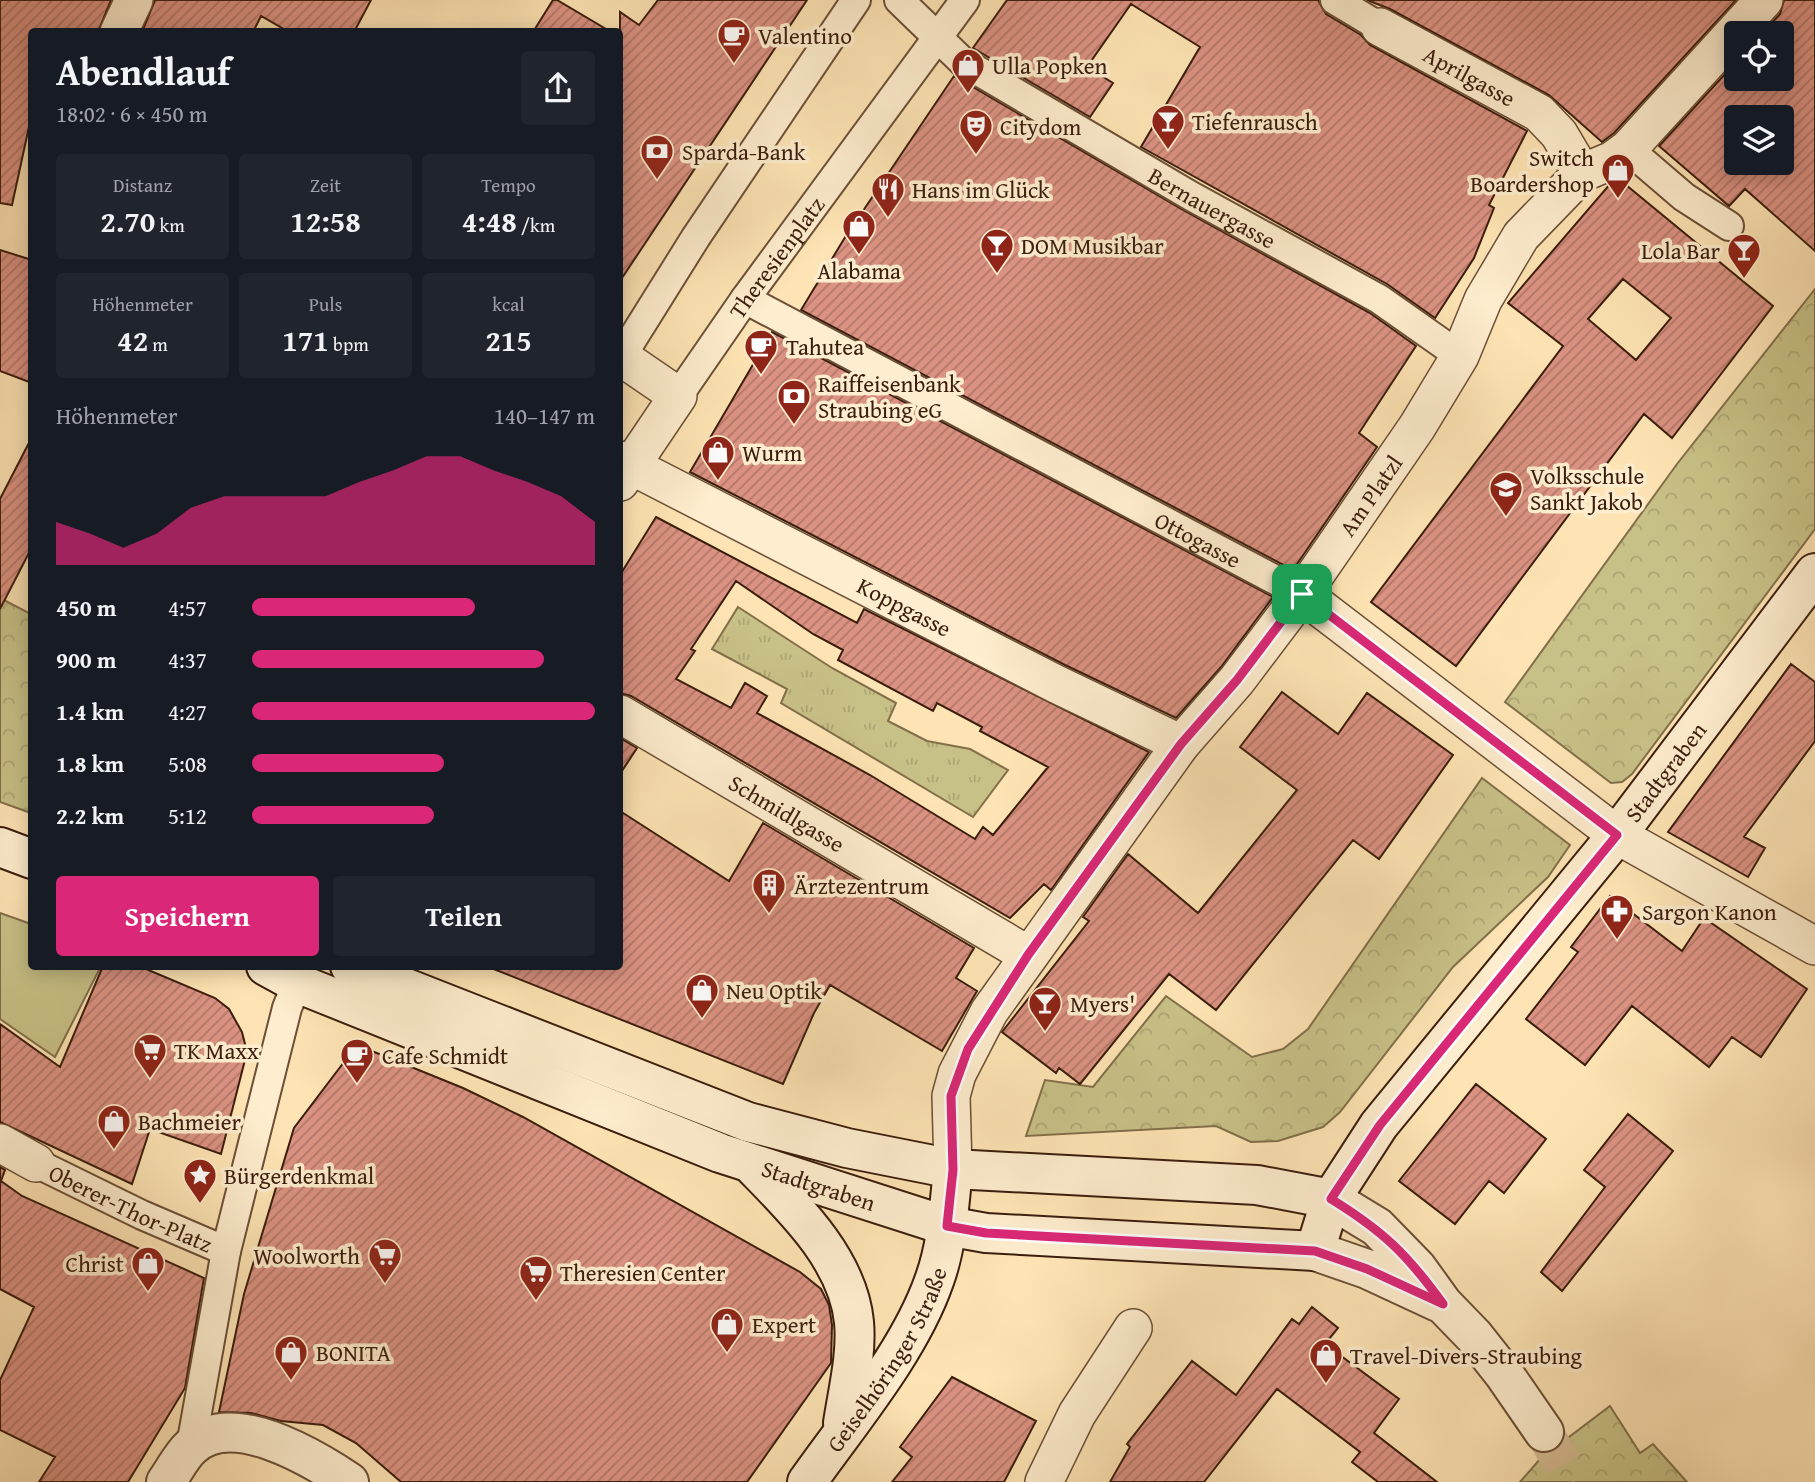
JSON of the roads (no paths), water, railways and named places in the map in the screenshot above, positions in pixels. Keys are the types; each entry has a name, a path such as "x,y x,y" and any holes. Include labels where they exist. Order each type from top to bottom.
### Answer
{"main road":[{"name":"Stadtgraben","path":"290,972 751,1163 947,1226 986,1233 1315,1251 1331,1199 1380,1125 1617,835 1815,573"},
{"path":"0,847 28,858"},
{"name":"Stadtgraben","path":"360,970 748,1122 847,1148 953,1170 1257,1185 1331,1199"},
{"path":"751,1163 814,1234 836,1269 851,1303 854,1347 842,1432"},
{"name":"Geiselhöringer Straße","path":"807,1482 905,1341 934,1281 947,1226 953,1170"},
{"path":"1331,1199 1377,1227 1417,1268 1443,1304 1474,1336 1544,1432"},
{"path":"1315,1251 1367,1269 1443,1304"},
{"path":"166,1482 191,1446 221,1433 243,1434 277,1443 312,1458 349,1482"}],"street":[{"path":"121,28 134,0"},
{"path":"623,354 695,237 856,0"},
{"path":"900,0 937,36"},
{"name":"Theresienplatz","path":"623,470 965,0"},
{"name":"Aprilgasse","path":"1335,0 1539,113 1559,134 1582,173"},
{"name":"Am Platzl","path":"953,1170 951,1096 957,1074 989,1012 1181,744 1237,680 1302,594 1417,427 1460,356 1483,300 1521,236 1582,173 1614,160 1628,149 1765,0"},
{"name":"Bernauergasse","path":"937,36 963,62 1191,196 1379,299 1460,356"},
{"path":"1628,149 1684,197 1729,226"},
{"name":"Ottogasse","path":"745,299 1302,594 1617,835 1815,946"},
{"path":"623,361 678,396"},
{"name":"Koppgasse","path":"623,470 1181,744"},
{"name":"Schmidlgasse","path":"623,716 1028,955"},
{"name":"Oberer-Thor-Platz","path":"191,1446 226,1251 287,1008 290,972"},
{"path":"0,1143 36,1163"},
{"name":"Oberer-Thor-Platz","path":"36,1163 142,1215 226,1251"},
{"path":"1044,1482 1077,1414 1133,1328"}],"tunnel":[{"path":"1544,1432 1573,1482"}],"place":[{"name":"Valentino","path":"734,65"},
{"name":"Ulla Popken","path":"968,95"},
{"name":"Tiefenrausch","path":"1168,151"},
{"name":"Citydom","path":"976,156"},
{"name":"Sparda-Bank","path":"657,181"},
{"name":"Switch Boardershop","path":"1618,200"},
{"name":"Hans im Glück","path":"888,219"},
{"name":"Alabama","path":"859,256"},
{"name":"DOM Musikbar","path":"997,275"},
{"name":"Lola Bar","path":"1744,280"},
{"name":"Tahutea","path":"761,376"},
{"name":"Raiffeisenbank Straubing eG","path":"794,426"},
{"name":"Wurm","path":"718,482"},
{"name":"Volksschule Sankt Jakob","path":"1506,518"},
{"name":"Ärztezentrum","path":"769,915"},
{"name":"Sargon Kanon","path":"1617,941"},
{"name":"Neu Optik","path":"702,1020"},
{"name":"Myers'","path":"1045,1033"},
{"name":"TK Maxx","path":"150,1080"},
{"name":"Cafe Schmidt","path":"357,1085"},
{"name":"Bachmeier","path":"114,1151"},
{"name":"Bürgerdenkmal","path":"200,1205"},
{"name":"Woolworth","path":"385,1285"},
{"name":"Christ","path":"148,1293"},
{"name":"Theresien Center","path":"536,1302"},
{"name":"Expert","path":"727,1354"},
{"name":"BONITA","path":"291,1382"},
{"name":"Travel-Divers-Straubing","path":"1326,1385"}]}
